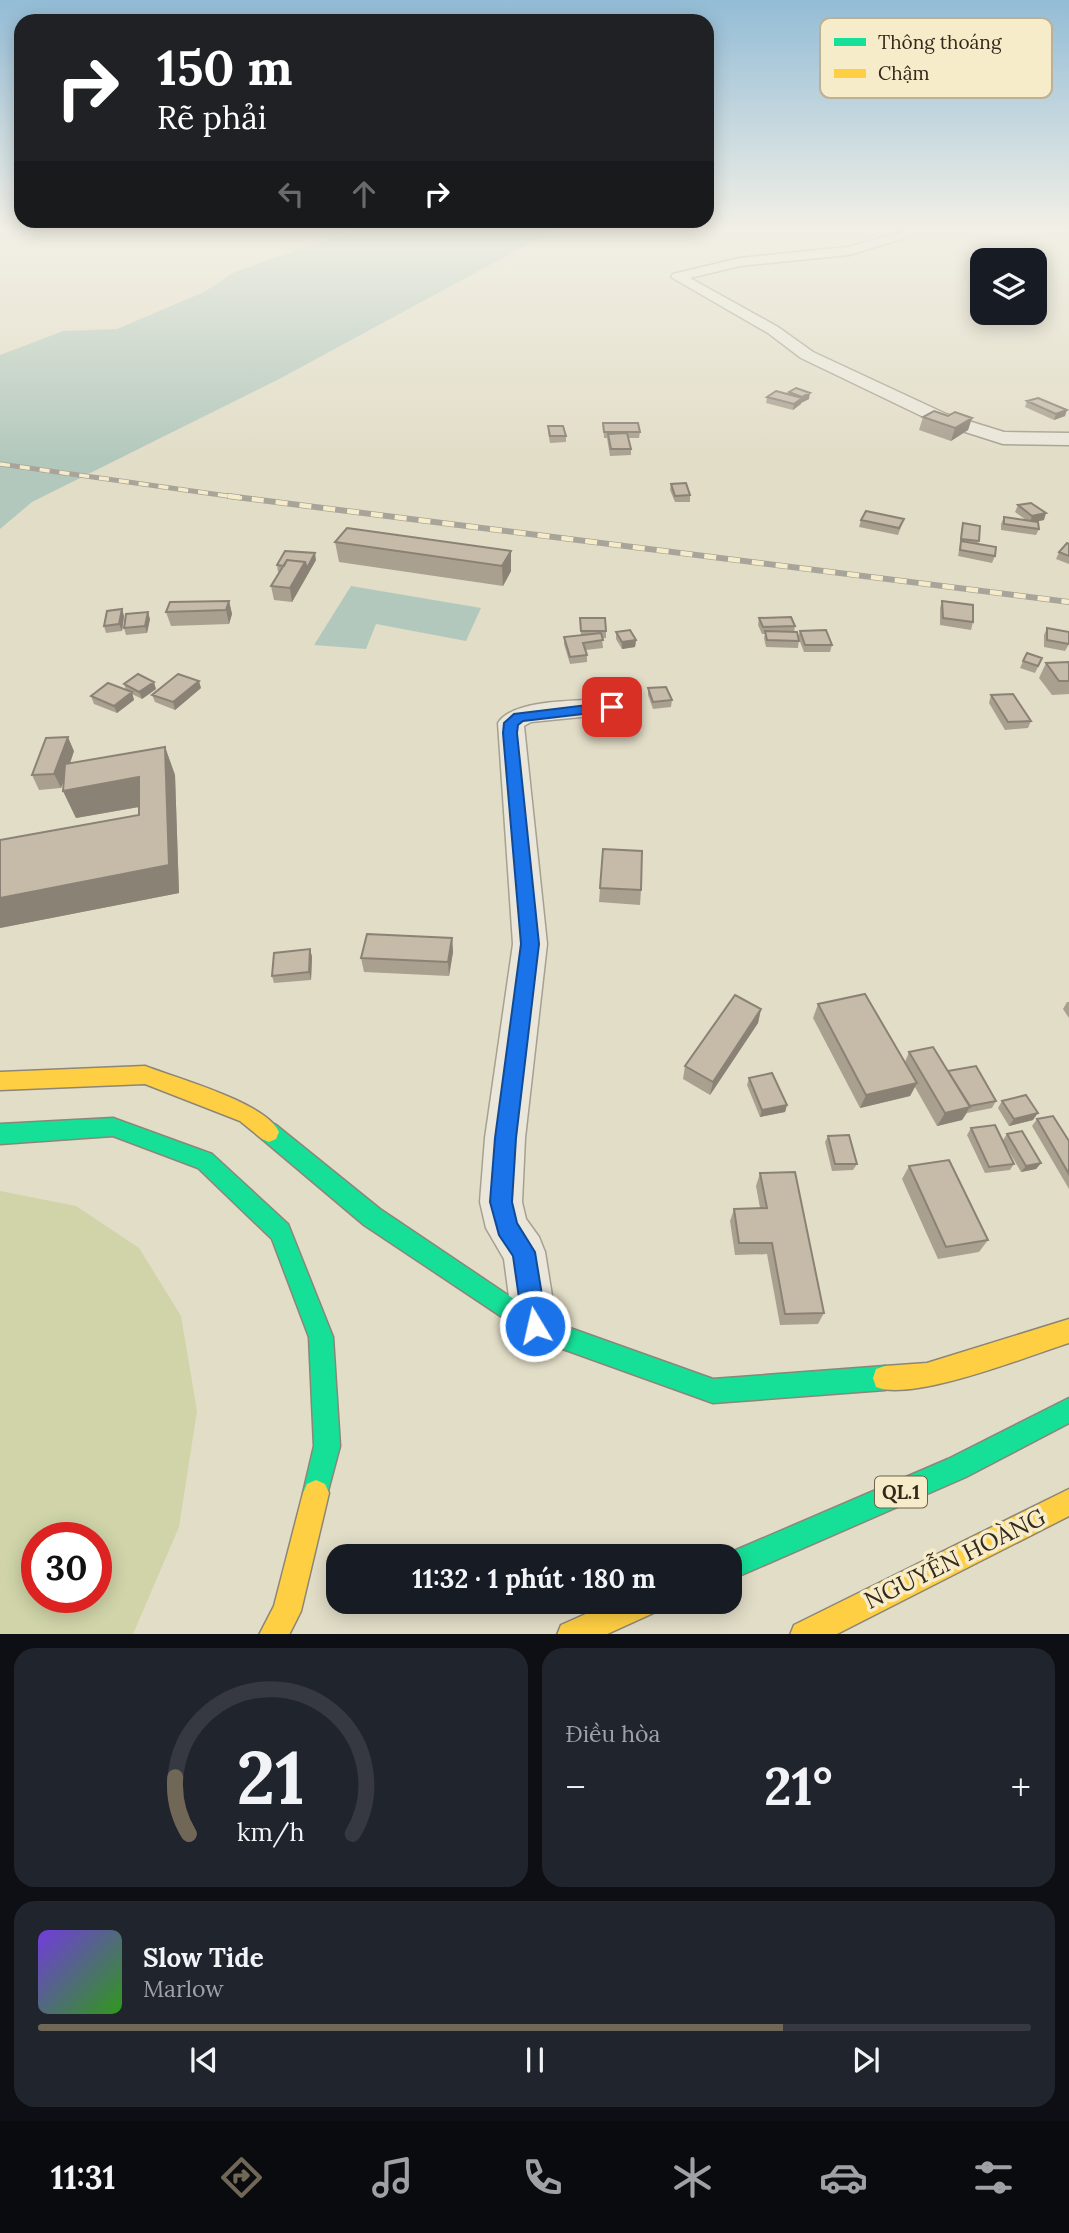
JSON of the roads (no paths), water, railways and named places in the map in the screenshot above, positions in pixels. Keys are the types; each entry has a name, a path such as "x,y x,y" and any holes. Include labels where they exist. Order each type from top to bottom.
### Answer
{"highway":[{"path":"0,1081 145,1075 247,1114 372,1217 535,1326 713,1391 927,1375 1069,1331"},
{"path":"0,1134 113,1127 205,1161 280,1232 321,1337 327,1446 287,1611 272,1634"},
{"name":"QL.1","path":"742,1561 957,1468 1069,1410"},
{"name":"NGUYỄN HOÀNG","path":"804,1634 1069,1502"},
{"path":"571,1634 618,1614"}],"street":[{"path":"729,306 790,341 807,355 940,418 1003,438 1024,441 1069,439"},
{"path":"535,1326 524,1252 507,1228 501,1202 505,1138 530,944 511,723 519,717 612,707"}],"railway":[{"path":"0,464 242,498"},
{"path":"228,496 1069,602"}]}
